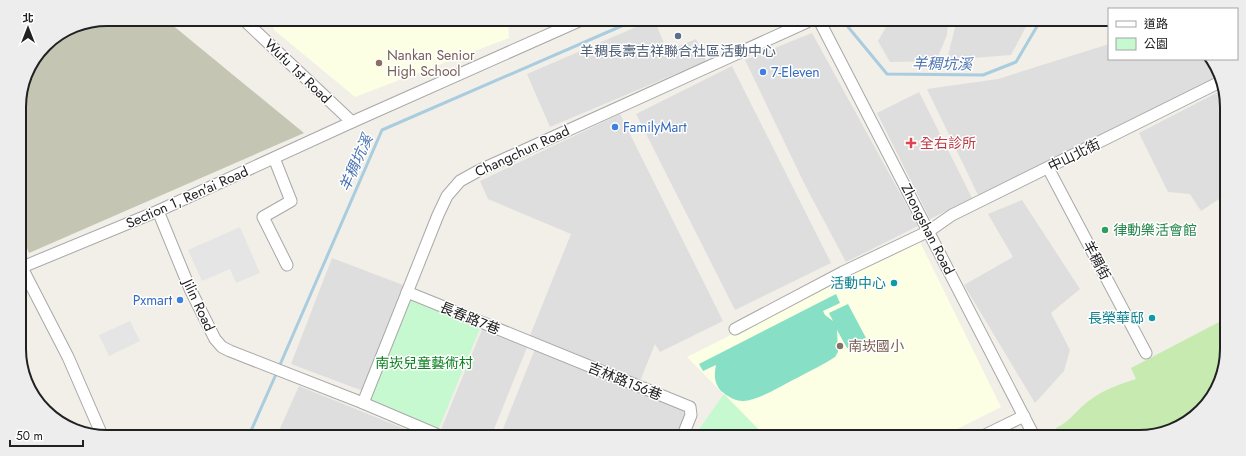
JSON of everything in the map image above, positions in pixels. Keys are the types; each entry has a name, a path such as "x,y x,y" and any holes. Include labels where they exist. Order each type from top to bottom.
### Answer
{"street":[{"name":"Wufu 1st Road","path":"250,26 352,122"},
{"name":"Section 1, Ren'ai Road","path":"26,264 158,212 352,122 568,26"},
{"name":"Changchun Road","path":"363,403 438,215 447,196 460,181 478,171 798,26"},
{"name":"Zhongshan Road","path":"822,26 1031,430"},
{"name":"中山北街","path":"735,330 843,272 929,231 952,215 1217,85"},
{"path":"274,158 291,201 264,217 287,265"},
{"name":"羊稠街","path":"1048,168 1146,353"},
{"name":"Jilin Road","path":"158,212 190,289 214,339 230,351 363,403"},
{"path":"26,276 68,357 100,429"},
{"name":"長春路7巷","path":"407,292 532,344"},
{"name":"吉林路156巷","path":"532,344 690,407 691,415 685,430"},
{"path":"363,403 427,430"},
{"path":"996,430 1024,416"}],"shaded area":[{"path":"102,26 174,26 304,133 29,253 26,246 26,102 29,86 34,71 43,58 54,46 71,34 81,30"},
{"name":"Nankan Senior High School","path":"273,26 508,26 509,38 355,97 274,30"},
{"path":"638,26 657,26 667,51 696,39 706,61 550,127 527,74"},
{"path":"887,26 948,26 947,35 936,61 890,62 878,41"},
{"path":"955,26 1026,26 1011,55 947,60"},
{"path":"812,33 918,226 846,262 805,185 745,60"},
{"path":"1108,44 1108,60 1204,60 1215,80 978,195 927,89 998,79"},
{"path":"732,66 831,263 735,310 636,114"},
{"path":"919,92 972,198 930,219 877,113"},
{"path":"1218,92 1220,107 1220,198 1201,211 1190,194 1168,192 1139,133"},
{"path":"620,114 723,321 660,352 655,344 640,381 529,338 571,234 488,199 480,181"},
{"path":"1022,200 1080,289 1051,313 1070,350 1064,371 1035,403 964,285 1013,257 988,214"},
{"path":"240,227 260,273 236,283 230,269 202,281 188,250"},
{"name":"南崁國小","path":"919,240 1001,407 955,430 759,430 687,357"},
{"path":"332,258 403,285 363,391 291,364"},
{"path":"130,321 140,341 109,356 99,335"},
{"path":"483,327 528,345 494,430 441,430"},
{"path":"535,349 691,411 683,430 503,430"},
{"path":"299,386 407,430 279,430"}],"green space":[{"path":"836,294 840,303 823,311 825,315 833,321 829,313 848,304 866,338 847,348 837,330 838,352 835,357 771,392 750,400 740,401 734,399 721,391 717,385 715,376 716,365 703,371 699,364"},
{"name":"南崁兒童藝術村","path":"409,298 481,326 439,428 367,400"},
{"path":"1220,322 1220,354 1214,380 1203,398 1180,419 1165,426 1144,430 1057,430 1056,428 1066,422 1095,396 1118,385 1136,379 1131,368"},
{"path":"724,394 759,430 699,430"}],"waterway":[{"name":"羊稠坑溪","path":"279,367 382,130 621,26"},
{"name":"羊稠坑溪","path":"847,26 887,74 983,75 1016,62 1037,26"},
{"name":"羊稠坑溪","path":"251,430 277,372"}],"place":[{"name":"羊稠長壽吉祥聯合社區活動中心","path":"678,36"},
{"name":"Nankan Senior High School","path":"379,63"},
{"name":"7-Eleven","path":"763,72"},
{"name":"FamilyMart","path":"615,127"},
{"name":"全右診所","path":"911,143"},
{"name":"律動樂活會館","path":"1105,230"},
{"name":"活動中心","path":"894,283"},
{"name":"Pxmart","path":"180,300"},
{"name":"長榮華邸","path":"1152,318"},
{"name":"南崁國小","path":"840,346"}]}
